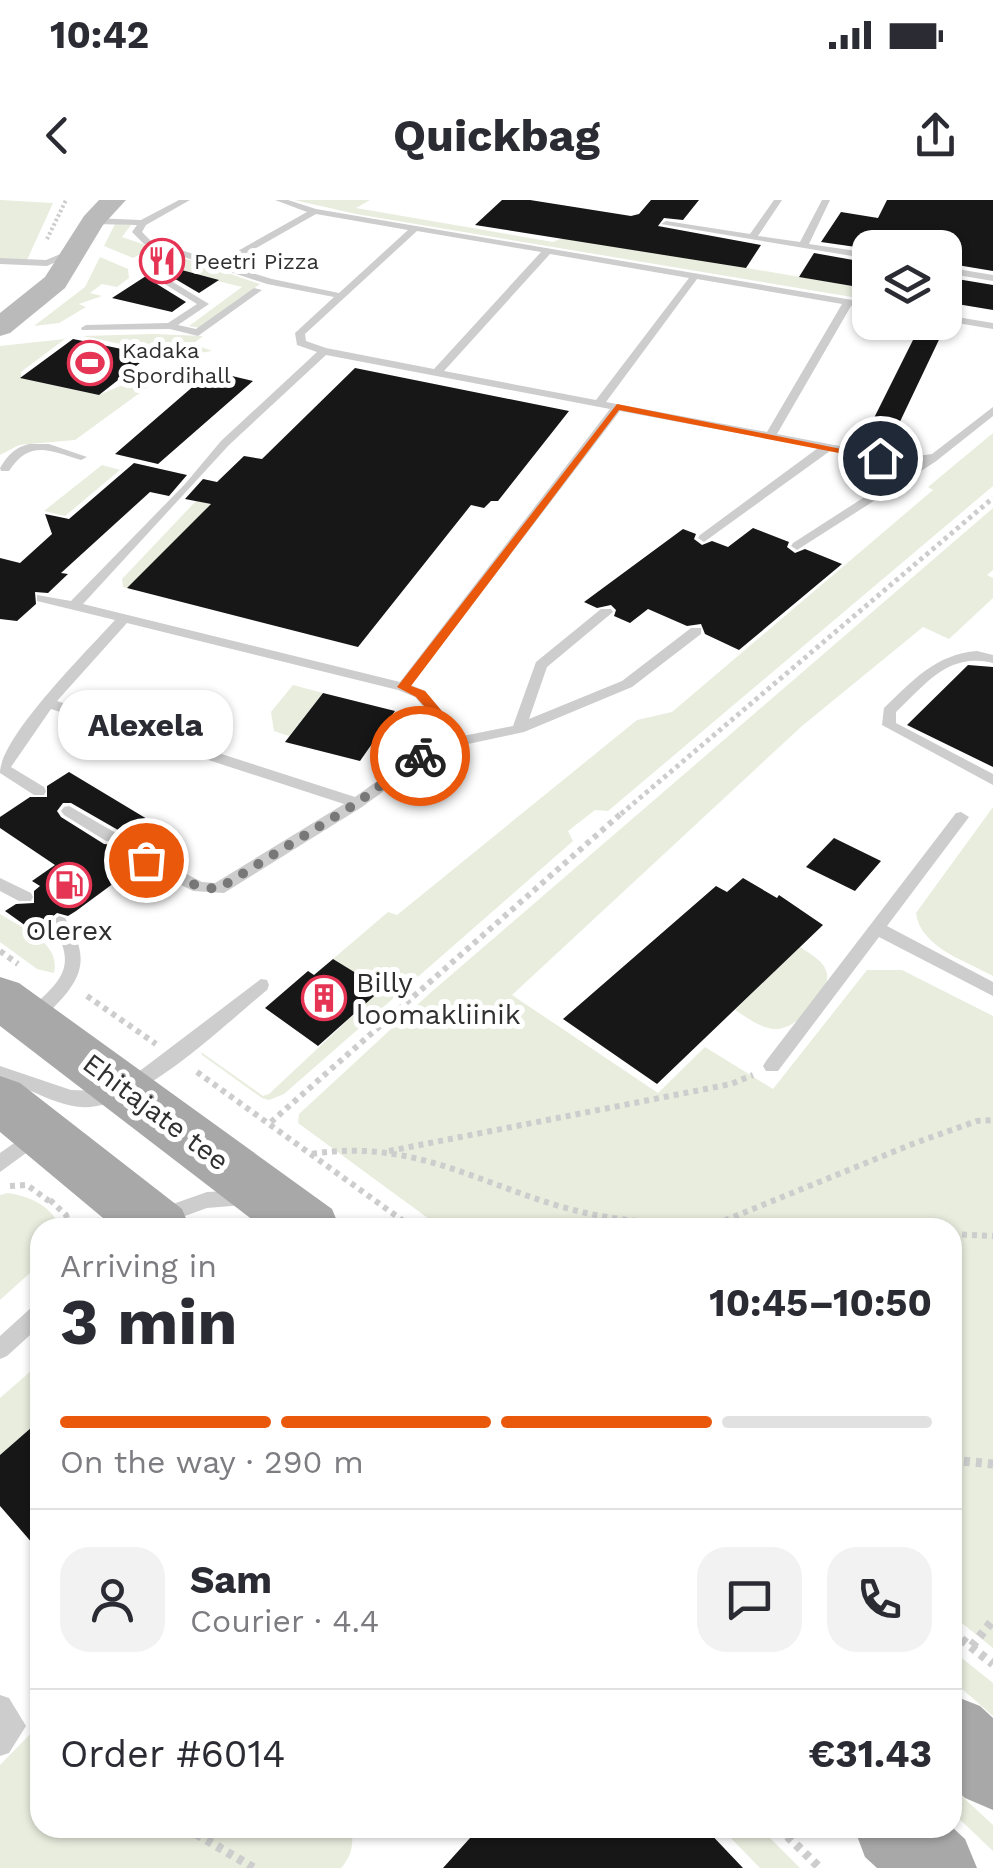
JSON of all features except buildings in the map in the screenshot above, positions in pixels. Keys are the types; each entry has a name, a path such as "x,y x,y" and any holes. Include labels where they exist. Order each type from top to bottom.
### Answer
{"main road":[{"path":"0,304 44,256 95,210 113,200"},
{"path":"0,327 55,282 95,210"},
{"name":"Ehitajate tee","path":"15,1008 142,1067 290,1212"},
{"path":"14,1131 141,1218"},
{"path":"962,1743 993,1770"},
{"path":"904,1838 936,1868"}],"lane":[{"path":"186,200 143,223 137,232 146,242 270,282 341,296"},
{"path":"279,200 315,211 852,303"},
{"path":"754,235 778,200"},
{"path":"804,244 826,200"},
{"path":"95,210 143,223"},
{"path":"219,265 315,211"},
{"path":"666,224 852,253"},
{"path":"415,228 300,333 301,343 324,351 826,448 902,461 935,457"},
{"path":"0,262 73,252"},
{"path":"437,372 547,252"},
{"path":"962,273 993,278"},
{"path":"158,276 204,304 170,326"},
{"path":"599,403 695,276"},
{"path":"86,328 170,326 198,333 257,290"},
{"path":"770,436 848,302"},
{"path":"962,321 993,326"},
{"path":"74,606 225,444 324,351"},
{"path":"404,687 617,407"},
{"path":"797,546 935,457 993,410"},
{"path":"5,469 10,458 26,447 48,446 81,458"},
{"path":"704,538 826,448"},
{"path":"42,598 404,687 420,694 439,716 435,746"},
{"path":"519,729 541,665 606,612"},
{"path":"38,792 2,768 48,703 123,620"},
{"path":"146,860 199,887 218,889 357,803 435,746 519,729 627,684 696,631"},
{"path":"993,660 976,653 962,654 942,664 889,711 889,724 912,740 993,780"},
{"path":"48,703 357,803"},
{"path":"69,811 111,838"},
{"path":"772,1066 960,817"},
{"path":"0,884 25,897"},
{"path":"15,1008 64,987 75,962 74,940 59,922"},
{"path":"879,929 993,990"},
{"path":"0,1073 28,1078 81,1100 101,1100 261,985"},
{"path":"167,1218 207,1200 290,1212"},
{"path":"0,1349 30,1322"},
{"path":"0,1707 14,1726 0,1744"}],"path":[{"path":"44,256 66,200"},
{"path":"270,1122 578,850 993,498"},
{"path":"87,996 142,1067"},
{"path":"384,1152 732,1084 772,1066"},
{"path":"196,1072 399,1218"},
{"path":"729,1218 915,1143 978,1121 993,1120"},
{"path":"312,1154 346,1149 384,1152 439,1164 574,1210 643,1218"},
{"path":"0,1190 28,1184 67,1218"},
{"path":"49,1201 58,1193"},
{"path":"962,1234 993,1236"},
{"path":"962,1461 993,1464"},
{"path":"972,1646 993,1620"},
{"path":"962,1639 993,1664"},
{"path":"203,1838 254,1868"},
{"path":"789,1838 820,1868"}],"shaded area":[{"path":"0,200 53,203 27,260 0,260"},
{"path":"294,200 370,200 356,208 553,242 565,237 852,286 852,297 356,214"},
{"path":"115,224 131,225 122,237 260,284 200,328 189,326 242,287 160,267 175,260 164,256 157,259 141,254 133,258 104,246"},
{"path":"100,257 128,269 129,278 117,287 102,284 90,293 102,296 79,304 86,307 59,323 34,326 85,287"},
{"path":"82,336 203,336 193,344 212,351 162,352"},
{"path":"65,339 21,372 21,378 99,395 134,380 152,384 75,440 19,445 0,455 0,346"},
{"path":"993,433 993,486 608,811 595,810 568,831 573,841 284,1094 269,1100 262,1098 202,1055 201,1052 263,1096 269,1094 381,989 333,959 388,912 397,915 637,720 672,712 933,490 928,487"},
{"path":"102,465 120,470 65,516 44,511"},
{"path":"196,501 211,504 127,588 123,587 122,579"},
{"path":"993,508 993,570 987,575 993,578 993,598 949,639 923,627 802,726 512,995 658,1093 705,1047 773,1089 867,970 902,970 993,1016 993,1648 962,1623 962,1218 428,1218 298,1123 299,1114 429,994"},
{"path":"293,685 323,693 289,736 274,731 271,712"},
{"path":"993,807 993,976 935,944 919,925 916,913"},
{"path":"0,914 46,945 55,962 54,973 37,969 0,942"},
{"path":"800,947 820,962 827,974 823,991 811,1009 794,1023 777,1029 760,1025 735,1010"},
{"path":"8,1193 39,1203 55,1218 30,1218 30,1273 0,1300 0,1195"},
{"path":"30,1372 30,1429 0,1455 0,1398"},
{"path":"962,1658 993,1683 993,1716 962,1689"},
{"path":"30,1734 30,1838 352,1838 350,1854 341,1868 0,1868 0,1765"},
{"path":"962,1796 993,1825 993,1851 962,1822"},
{"path":"731,1838 770,1838 800,1868 760,1868"}],"way so far":[{"path":"146,860 199,887 218,889 357,803 420,756"}],"place":[{"name":"Peetri Pizza","path":"162,261"},
{"name":"Kadaka Spordihall","path":"90,363"},
{"name":"Alexela","path":"146,860"},
{"name":"Olerex","path":"69,885"},
{"name":"Billy loomakliinik","path":"324,998"}],"route":[{"path":"420,756 435,746 439,716 420,694 404,687 617,407 880,458"}]}
